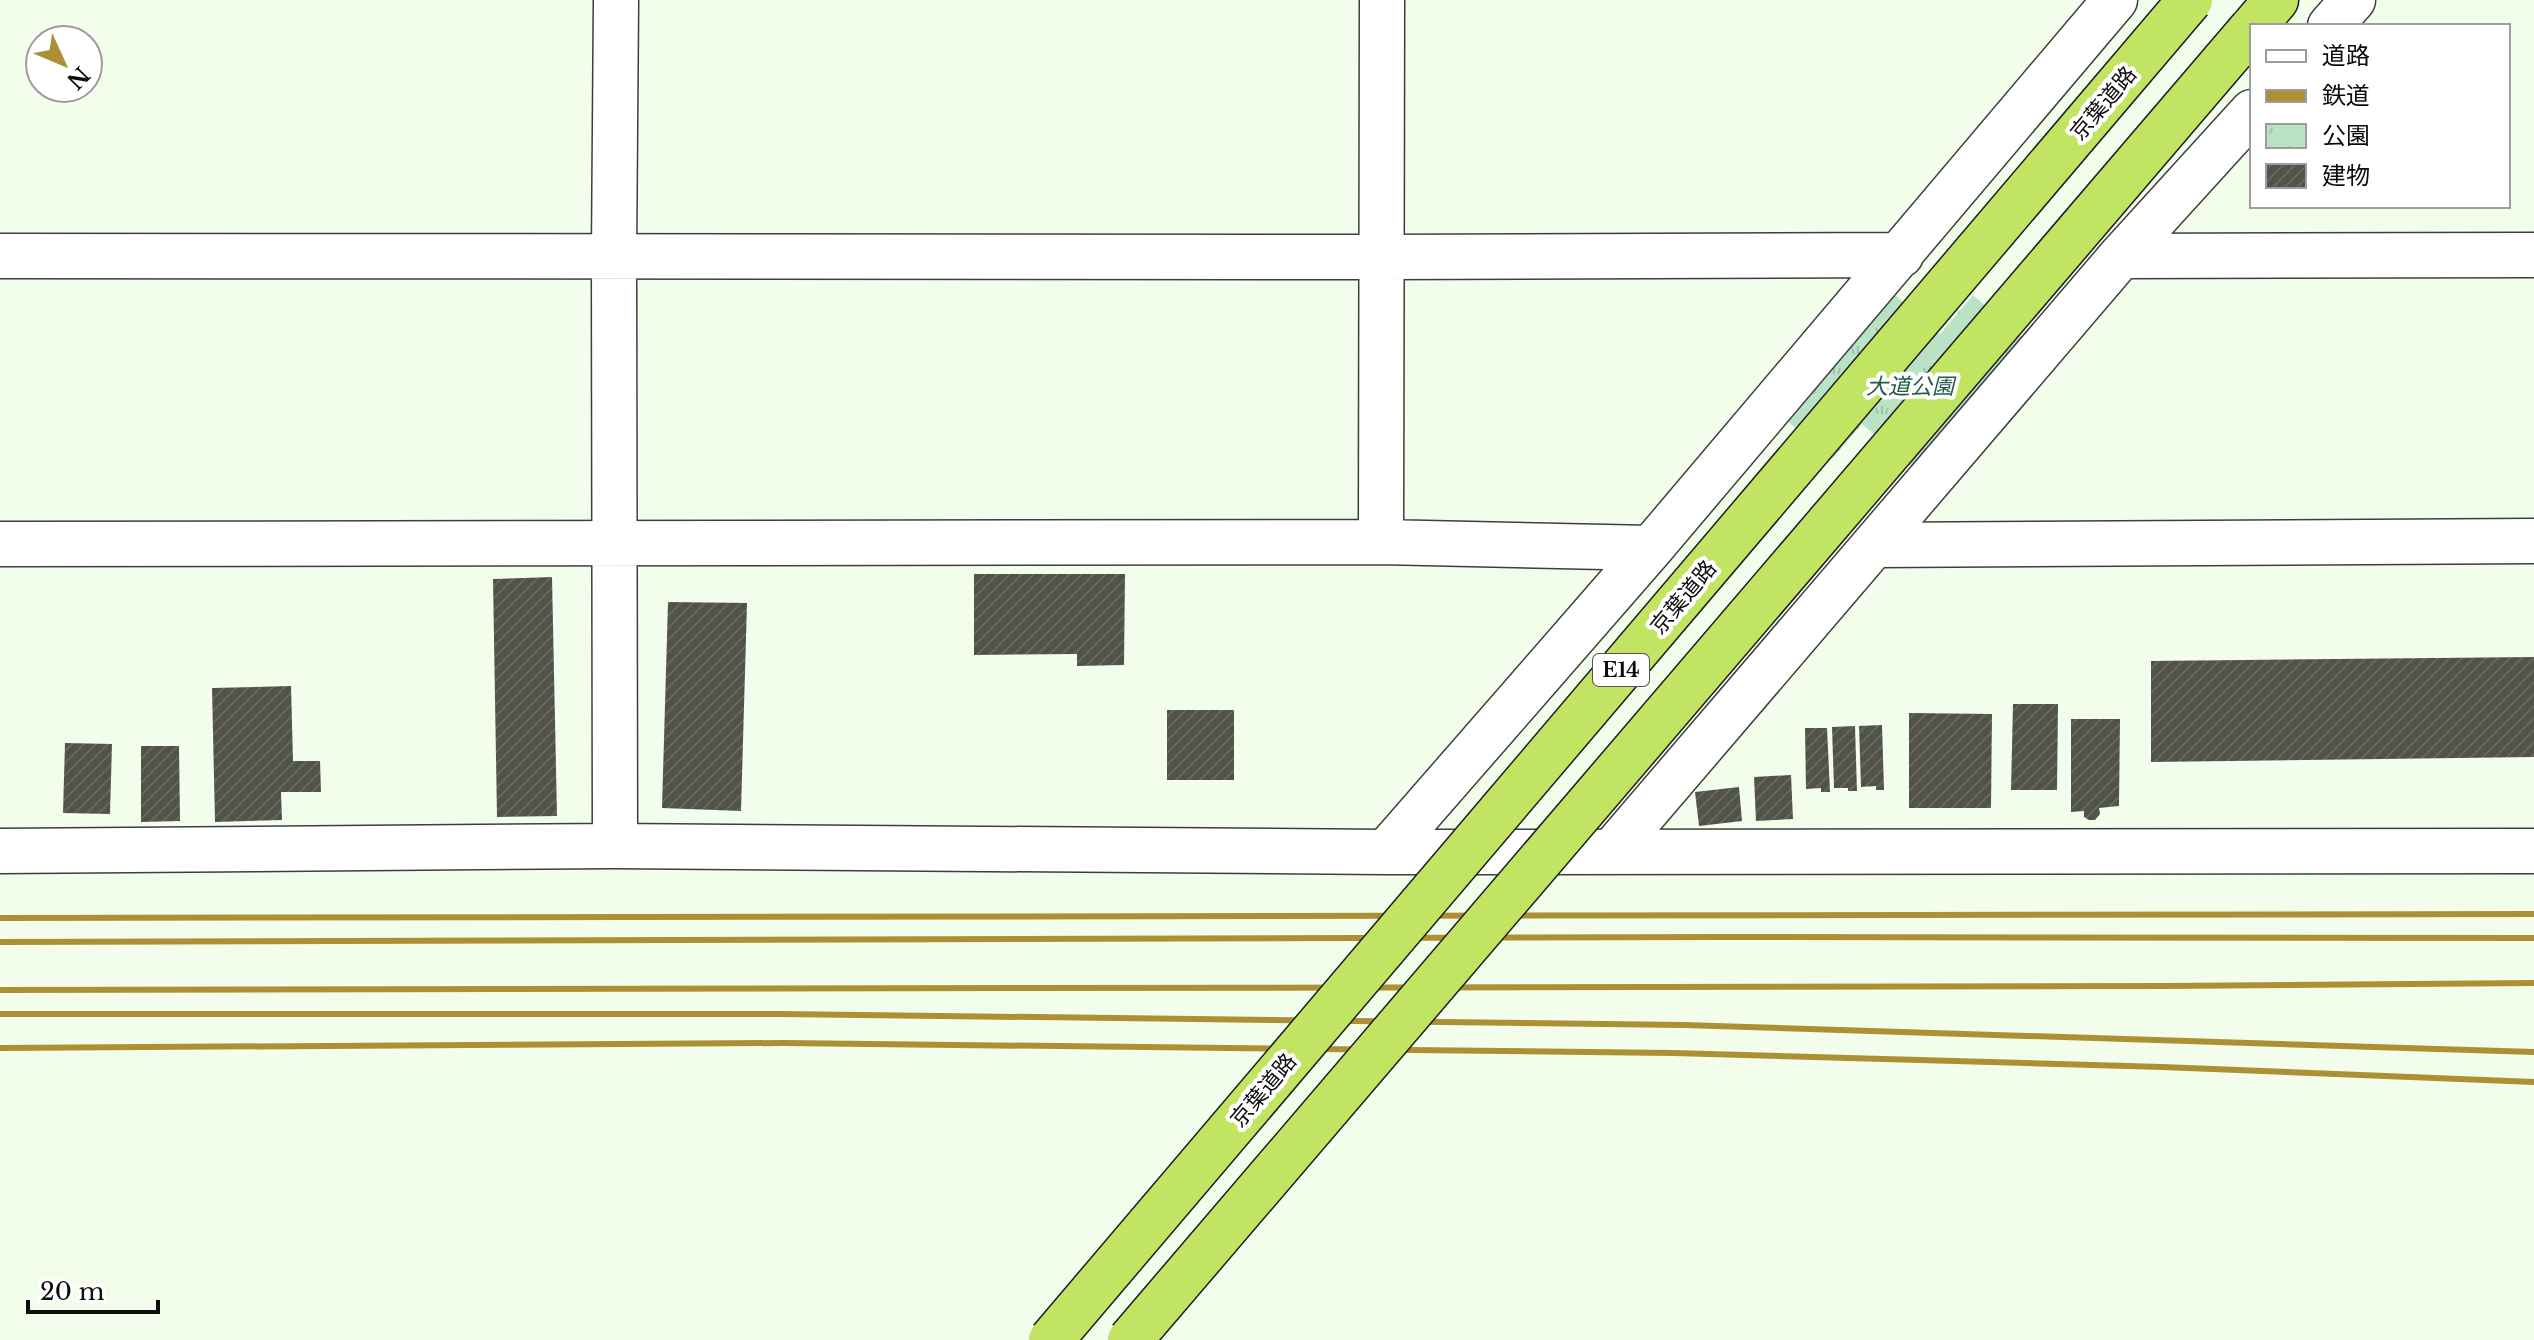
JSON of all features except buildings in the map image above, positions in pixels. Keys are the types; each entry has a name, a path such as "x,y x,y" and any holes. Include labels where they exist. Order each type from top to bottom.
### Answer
{"highway":[{"name":"京葉道路","path":"1051,1340 2190,0"},
{"name":"E14","path":"2256,24 2276,0"},
{"name":"E14","path":"1130,1340 2250,31"}],"street":[{"path":"615,846 616,0"},
{"path":"1381,542 1382,0"},
{"path":"1386,852 1651,548 2115,0"},
{"path":"2332,24 2353,0"},
{"path":"1613,850 2121,256 2250,114"},
{"path":"0,256 1901,255"},
{"path":"2121,256 2534,255"},
{"path":"1875,545 2534,541"},
{"path":"0,544 1381,542 1651,548"},
{"path":"0,851 615,846 1386,852 2534,851"}],"green space":[{"name":"大道公園","path":"1887,288 1940,334 1973,295 2028,342 1918,472 1862,424 1832,459 1779,414"}],"railway":[{"path":"0,918 2534,914"},
{"path":"0,942 2534,938"},
{"path":"0,990 2534,983"},
{"path":"0,1014 781,1014 1683,1025 2534,1052"},
{"path":"0,1048 783,1043 1673,1053 2162,1067 2534,1082"}]}
